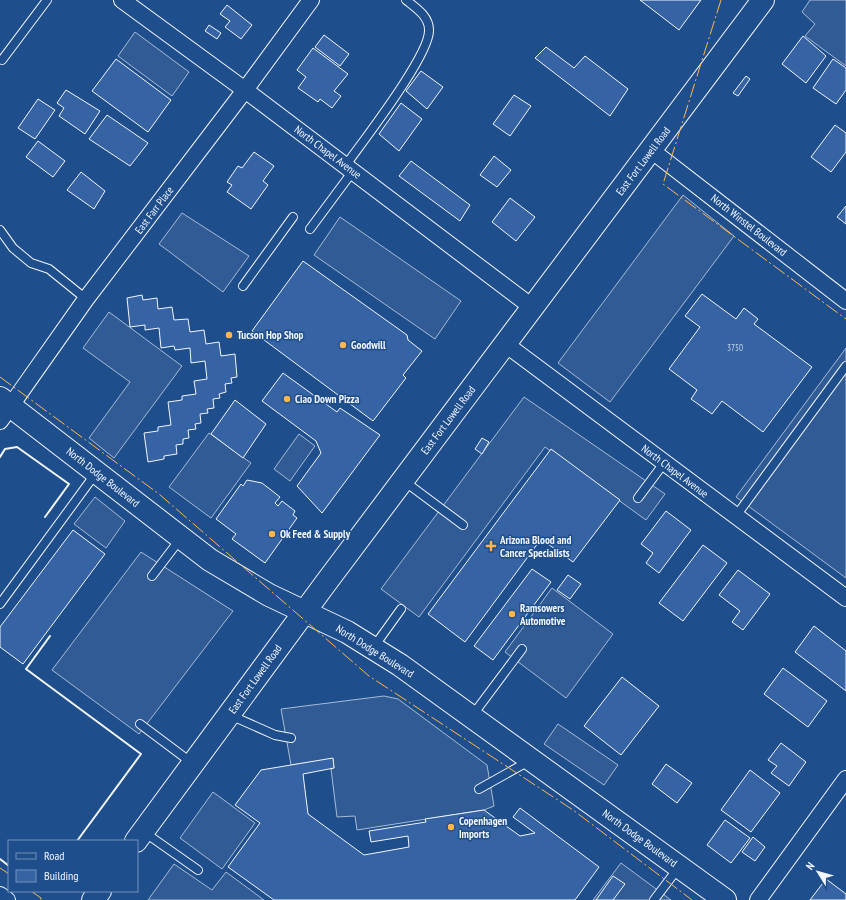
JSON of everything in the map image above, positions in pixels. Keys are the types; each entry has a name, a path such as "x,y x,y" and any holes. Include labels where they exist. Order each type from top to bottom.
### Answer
{"main road":[{"name":"East Fort Lowell Road","path":"140,836 504,343 763,0"},
{"name":"North Dodge Boulevard","path":"4,409 97,472 210,560 269,595 337,627 400,665 725,900"},
{"path":"93,900 99,892"}],"street":[{"name":"North Chapel Avenue","path":"122,0 350,168 532,307"},
{"name":"East Farr Place","path":"4,409 245,90 311,0"},
{"name":"North Winstel Boulevard","path":"651,150 846,301"},
{"name":"North Chapel Avenue","path":"504,343 846,598"},
{"path":"758,900 846,779"},
{"path":"0,895 7,900"}],"lane":[{"path":"2,60 47,0"},
{"path":"310,229 419,60 429,30 422,13 406,0"},
{"path":"243,286 293,217"},
{"path":"0,230 13,248 31,263 49,269 86,299"},
{"path":"736,516 846,366"},
{"path":"638,498 664,463"},
{"path":"0,604 97,472"},
{"path":"402,480 463,525"},
{"path":"152,576 182,538"},
{"path":"373,648 402,609"},
{"path":"472,716 522,649"},
{"path":"229,714 275,735 291,738"},
{"path":"140,724 192,764"},
{"path":"479,789 531,760"},
{"path":"140,836 198,870"},
{"path":"654,900 679,866"}],"shaded area":[{"path":"810,0 846,0 846,66 805,36 815,24 802,12"},
{"path":"135,32 189,72 172,96 118,56"},
{"path":"683,195 734,236 610,402 558,363"},
{"path":"182,213 249,256 223,292 159,244"},
{"path":"340,217 461,301 435,339 314,255"},
{"path":"109,312 182,366 114,458 89,438 130,382 83,348"},
{"path":"846,348 846,578 736,497"},
{"path":"524,397 665,494 646,520 545,447 419,617 381,589"},
{"path":"209,433 251,463 211,518 169,487"},
{"path":"299,434 315,446 290,481 274,469"},
{"path":"95,497 125,521 106,548 74,524"},
{"path":"141,552 233,611 139,734 52,670"},
{"path":"552,588 613,634 566,698 505,652"},
{"path":"384,696 398,699 487,765 494,806 484,810 357,830 355,816 337,817 331,769 334,768 333,759 291,765 281,709"},
{"path":"558,724 618,765 604,785 544,744"},
{"path":"213,792 255,823 222,869 180,838"},
{"path":"621,863 671,900 593,900"},
{"path":"174,864 212,890 226,872 264,900 148,900"}],"building":[{"path":"640,0 701,0 679,30"},
{"path":"227,5 252,25 241,39 225,27 230,21 220,14"},
{"path":"209,25 221,33 217,39 205,31"},
{"path":"324,35 349,54 340,66 315,47"},
{"path":"803,36 826,56 806,83 782,64"},
{"path":"546,47 574,68 585,56 628,89 610,116 535,58"},
{"path":"313,48 348,74 334,91 341,96 332,108 320,99 318,102 298,88 306,77 297,70"},
{"path":"116,59 171,100 148,132 92,91"},
{"path":"833,59 846,68 846,90 836,104 813,88"},
{"path":"421,71 443,87 427,109 406,91"},
{"path":"746,76 750,79 738,96 733,93"},
{"path":"66,90 100,111 85,134 59,116 64,108 57,103"},
{"path":"514,95 531,106 510,136 493,124"},
{"path":"38,99 55,110 35,139 18,128"},
{"path":"401,103 422,119 399,151 379,134"},
{"path":"107,115 148,143 130,166 89,139"},
{"path":"835,125 846,133 846,152 831,172 811,157"},
{"path":"38,141 65,161 53,177 26,157"},
{"path":"254,152 274,166 263,181 268,185 251,209 227,192 232,185 227,182 238,166 242,168"},
{"path":"494,156 511,170 497,187 480,175"},
{"path":"411,161 470,205 460,221 399,176"},
{"path":"81,172 105,191 94,209 67,190"},
{"path":"510,198 535,217 516,241 492,222"},
{"path":"846,206 846,224 837,217"},
{"name":"Goodwill","path":"303,261 407,335 408,340 422,351 403,375 406,378 373,421 252,331"},
{"path":"702,294 736,319 744,308 758,319 754,324 812,367 763,432 722,401 712,414 691,399 697,390 669,369 700,327 685,316"},
{"path":"142,295 143,300 157,298 158,309 172,307 174,320 188,319 190,332 204,330 206,344 219,342 221,356 235,354 237,377 231,378 232,383 225,384 226,392 219,394 220,398 213,399 214,408 207,409 208,413 200,414 201,423 195,424 196,429 188,430 189,438 183,439 183,444 176,445 177,454 164,456 164,459 148,462 144,433 158,431 158,427 171,425 168,402 182,400 182,396 196,394 194,381 207,379 205,361 191,363 190,348 175,350 174,346 161,348 159,328 145,330 145,325 130,327 127,298"},
{"path":"283,373 337,412 340,408 380,435 322,513 297,486 321,453 316,441 262,401"},
{"path":"235,400 266,424 243,458 211,434"},
{"path":"482,438 489,442 482,454 475,449"},
{"path":"551,449 620,500 573,562 541,539 465,642 428,614"},
{"path":"247,480 262,483 280,497 275,503 278,506 282,501 295,511 293,515 297,518 265,563 232,539 236,534 216,519 241,484 243,486"},
{"path":"666,511 691,530 659,573 646,563 653,553 641,544"},
{"path":"73,530 105,554 23,664 0,647 0,627"},
{"path":"703,545 727,563 683,621 659,603"},
{"name":"Ramsowers Automotive","path":"532,569 551,582 493,660 474,646"},
{"path":"738,570 770,594 743,630 732,622 740,611 719,595"},
{"path":"568,575 581,584 570,599 557,590"},
{"path":"814,626 846,651 846,691 795,652"},
{"path":"783,668 827,701 808,727 764,694"},
{"path":"622,677 659,706 621,755 584,726"},
{"path":"781,743 806,762 789,786 771,773 777,766 768,760"},
{"name":"Copenhagen Imports","path":"333,758 334,768 303,774 308,814 364,855 409,847 408,836 371,842 369,831 426,822 425,819 484,810 520,836 535,833 513,817 520,808 599,867 575,900 274,900 228,867 260,823 235,805 261,770"},
{"path":"666,764 692,783 677,803 652,784"},
{"path":"750,770 780,793 751,832 721,810"},
{"path":"725,820 750,838 731,863 707,845"},
{"path":"753,837 765,847 755,861 742,852"},
{"path":"613,876 625,884 613,900 596,900"},
{"path":"826,879 846,894 846,900 810,900"}],"wall":[{"path":"0,457 5,449 17,447 69,484 45,517"},
{"path":"50,636 26,669 141,754 78,840"},
{"path":"0,859 8,865"}],"power":[{"path":"721,0 663,184 846,319"},
{"path":"0,377 159,494 369,676 573,810 692,900"},
{"path":"0,868 8,873"},
{"path":"32,892 41,898 41,900"}],"place":[{"name":"Tucson Hop Shop","path":"229,335"},
{"name":"Goodwill","path":"343,345"},
{"name":"Ciao Down Pizza","path":"287,399"},
{"name":"Ok Feed & Supply","path":"272,534"},
{"name":"Arizona Blood and Cancer Specialists","path":"491,546"},
{"name":"Ramsowers Automotive","path":"512,614"},
{"name":"Copenhagen Imports","path":"451,827"}]}
